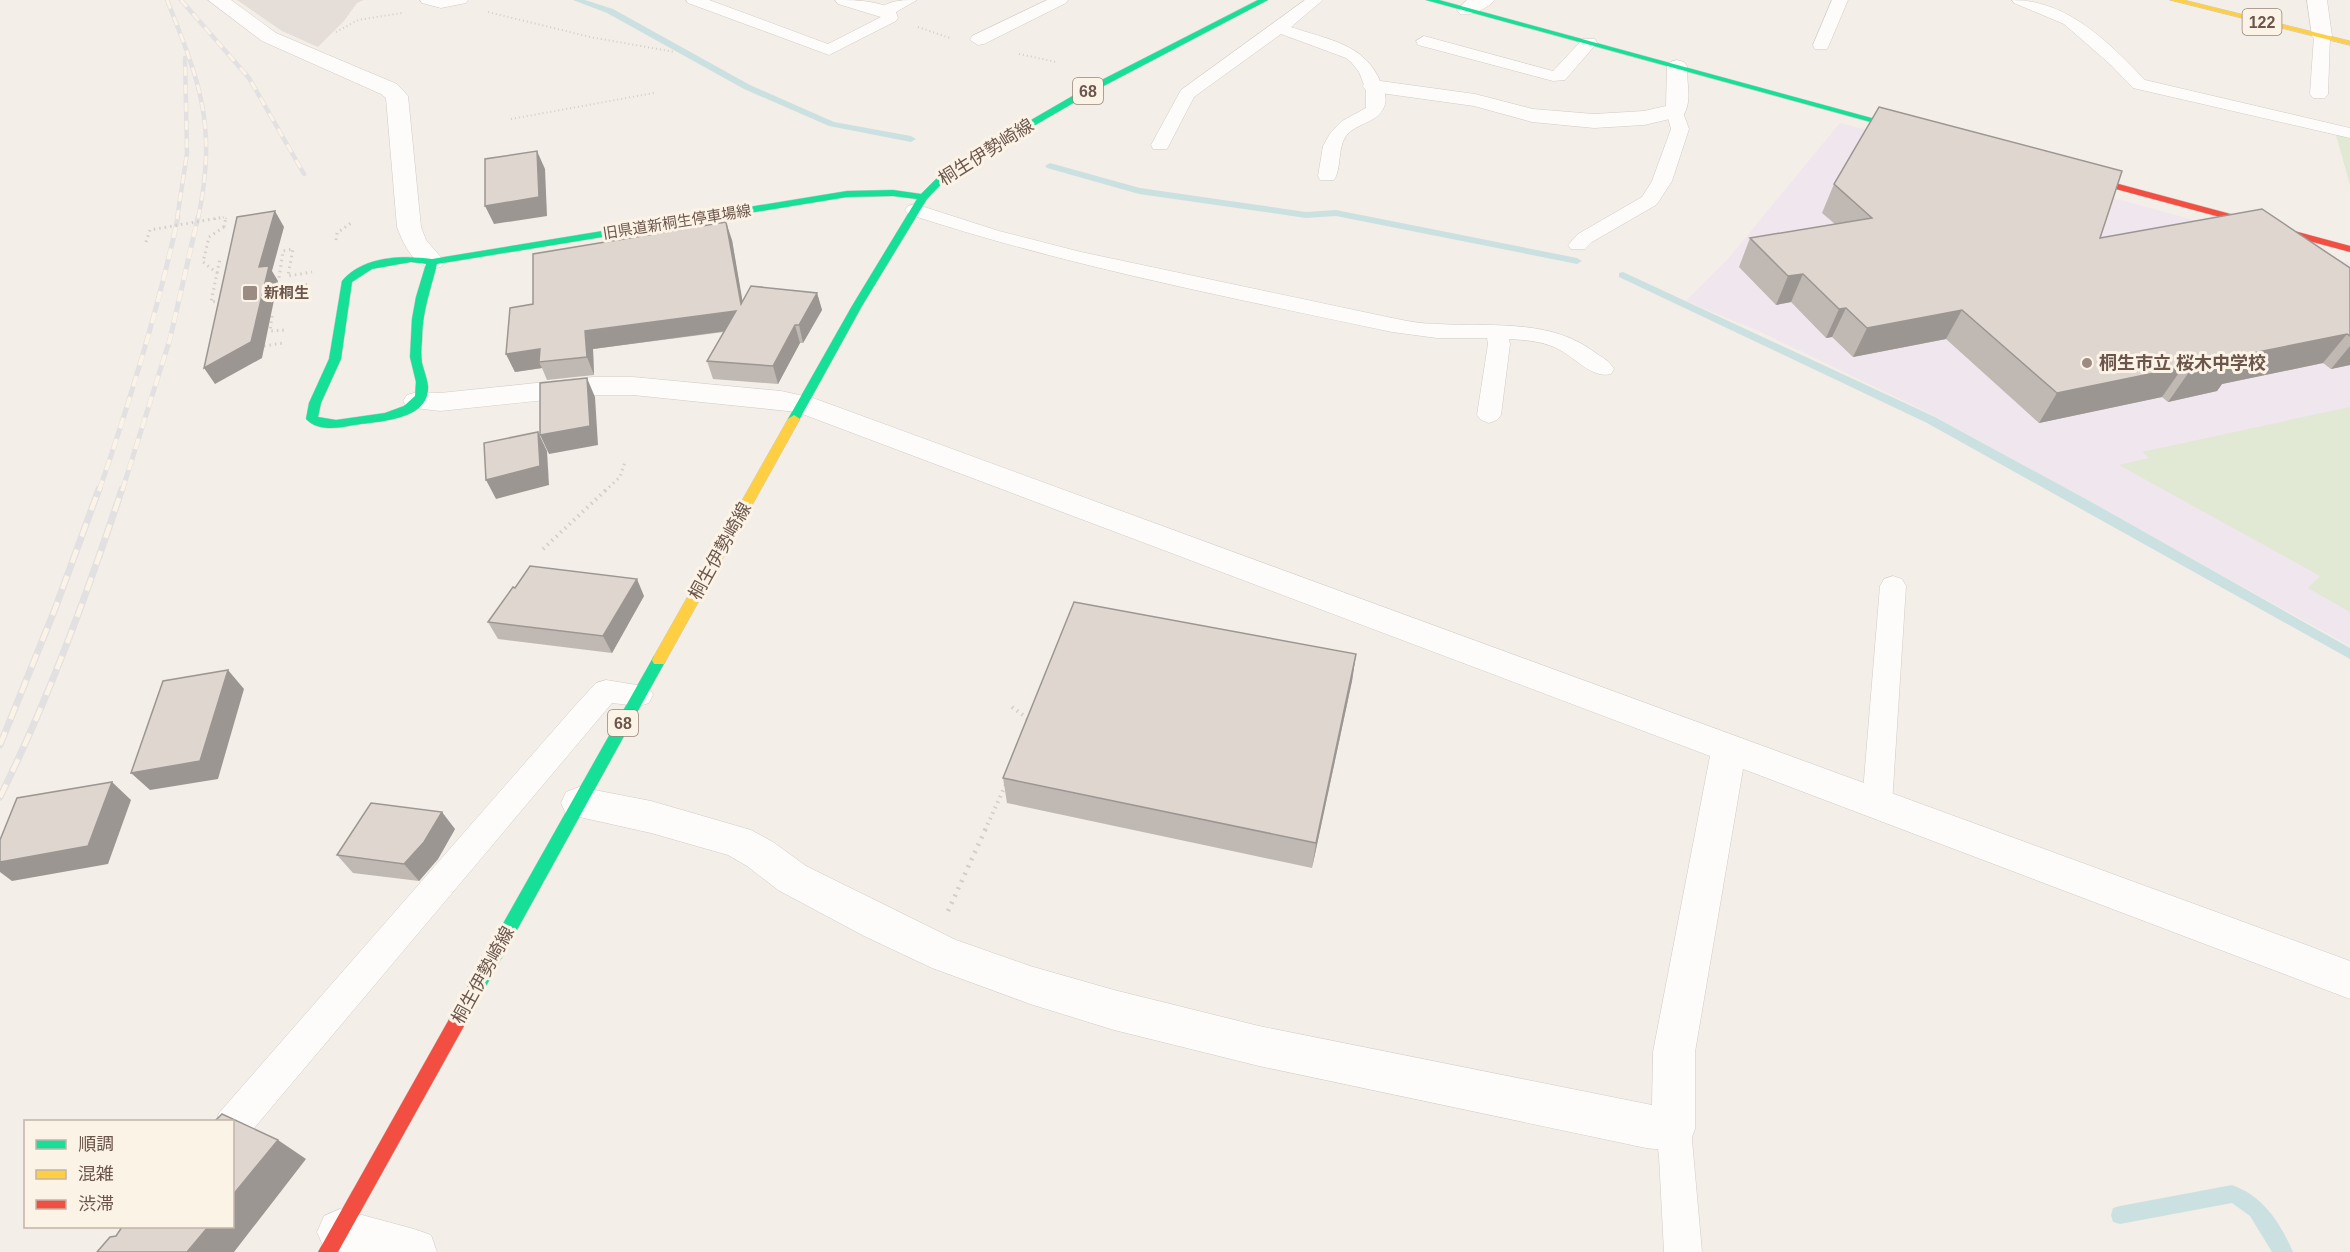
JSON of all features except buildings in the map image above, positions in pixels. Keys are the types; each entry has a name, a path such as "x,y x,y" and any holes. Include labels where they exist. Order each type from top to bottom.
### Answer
{"main road":[{"name":"桐生伊勢崎線","path":"334,1242 865,292 919,203 948,172 973,157 1091,89 1264,0"},
{"path":"1430,0 1925,134"},
{"name":"122","path":"2174,0 2350,43"},
{"path":"2061,171 2350,249"},
{"name":"旧県道新桐生停車場線","path":"417,401 400,412 383,417 325,424 312,419 312,402 315,394 332,371 347,281 350,276 361,269 411,259 432,262 847,195 893,193 919,203"},
{"path":"417,401 423,385 416,360 421,297 429,281 432,262"}],"street":[{"path":"218,0 269,37 388,89 397,96 409,227 415,242 432,262"},
{"path":"845,0 884,12"},
{"path":"1467,10 1485,0"},
{"path":"2317,0 2322,36"},
{"path":"1373,86 1475,100 1532,114 1594,121 1653,117 1675,111 1678,106 1675,75 1677,66"},
{"path":"417,401 440,402 593,386 633,386 774,399 802,404 1232,562 2350,980"},
{"path":"579,803 651,816 738,842 760,854 792,878 878,923 932,948 1030,986 1114,1010 1248,1043 1646,1126 1673,1129 1674,1052 1729,748"},
{"path":"334,1242 375,1239 414,1252"}],"lane":[{"path":"428,0 441,3 460,0"},
{"path":"694,0 829,50 890,18 890,15 884,12"},
{"path":"884,12 909,0"},
{"path":"978,40 1060,0"},
{"path":"1160,145 1187,94 1280,28 1314,0"},
{"path":"1821,45 1840,0"},
{"path":"2020,0 2070,21 2117,61 2139,84 2350,133"},
{"path":"1280,28 1352,54 1361,60 1373,86 1378,102 1376,108 1372,113 1340,131 1334,142 1327,176"},
{"path":"2319,93 2322,36"},
{"path":"1424,41 1552,76 1559,76 1589,43"},
{"path":"1578,245 1585,238 1649,201 1662,181 1680,129 1675,111"},
{"path":"919,203 992,235 1107,264 1392,325 1435,331 1548,336 1585,352 1603,369"},
{"path":"1488,415 1499,344 1496,332"},
{"path":"1877,804 1893,586"},
{"path":"234,1124 606,691 639,695"},
{"path":"1673,1129 1683,1252"}],"path":[{"path":"460,0 486,11 590,37 675,51"},
{"path":"349,23 378,15 411,12"},
{"path":"511,119 654,93"},
{"path":"146,242 150,230 226,217 224,226 209,237 203,262 217,273"},
{"path":"336,240 337,233 351,224"},
{"path":"273,279 279,278 283,250 293,249 288,276 313,272"},
{"path":"220,259 211,302 233,298"},
{"path":"271,291 310,284"},
{"path":"272,316 270,331 285,330"},
{"path":"264,346 283,343"},
{"path":"543,549 620,477 625,462"},
{"path":"1012,707 1034,723"},
{"path":"932,948 1009,777"}],"shaded area":[{"path":"237,0 364,0 357,3 344,21 318,47 282,31"},
{"name":"桐生市立 桜木中学校","path":"1840,123 2350,263 2350,646 1929,413 1763,333 1686,301 1728,259"}],"green space":[{"path":"2336,135 2350,137 2350,185"},
{"path":"2350,407 2350,612 2308,588 2320,576 2119,465 2149,458 2142,452"}],"waterway":[{"path":"577,0 610,11 747,87 832,124 911,139"},
{"path":"1050,166 1139,191 1306,215 1336,213 1577,261"},
{"path":"1623,275 1699,313 1854,382 1931,420 2089,506 2350,654"},
{"path":"2120,1215 2232,1194 2256,1209 2283,1252"}],"railway":[{"path":"167,0 197,82 206,131 204,186 198,219"},
{"path":"181,0 249,78 304,174"},
{"path":"177,219 187,153 185,58"},
{"path":"99,491 143,356 178,217"},
{"path":"122,491 170,339 198,217"},
{"path":"0,745 55,609 99,489"},
{"path":"0,797 35,722 66,645 122,489"}],"traffic: fast":[{"path":"794,419 857,306 923,197 948,172 1091,89 1264,0"},
{"path":"1430,0 1914,131"},
{"path":"432,262 847,194 893,193 923,197"},
{"path":"411,259 432,262 417,319 416,362 422,382 420,397 409,409 385,417 330,424 312,419 318,395 335,359 347,281 368,267 385,262 411,259"},
{"path":"458,1020 659,660"}],"traffic: slow":[{"path":"2174,0 2350,43"},
{"path":"659,660 794,419"}],"traffic: jam":[{"path":"2074,175 2350,249"},
{"path":"328,1252 458,1020"}],"place":[{"name":"新桐生","path":"250,293"},
{"name":"桐生市立 桜木中学校","path":"2087,363"}]}
